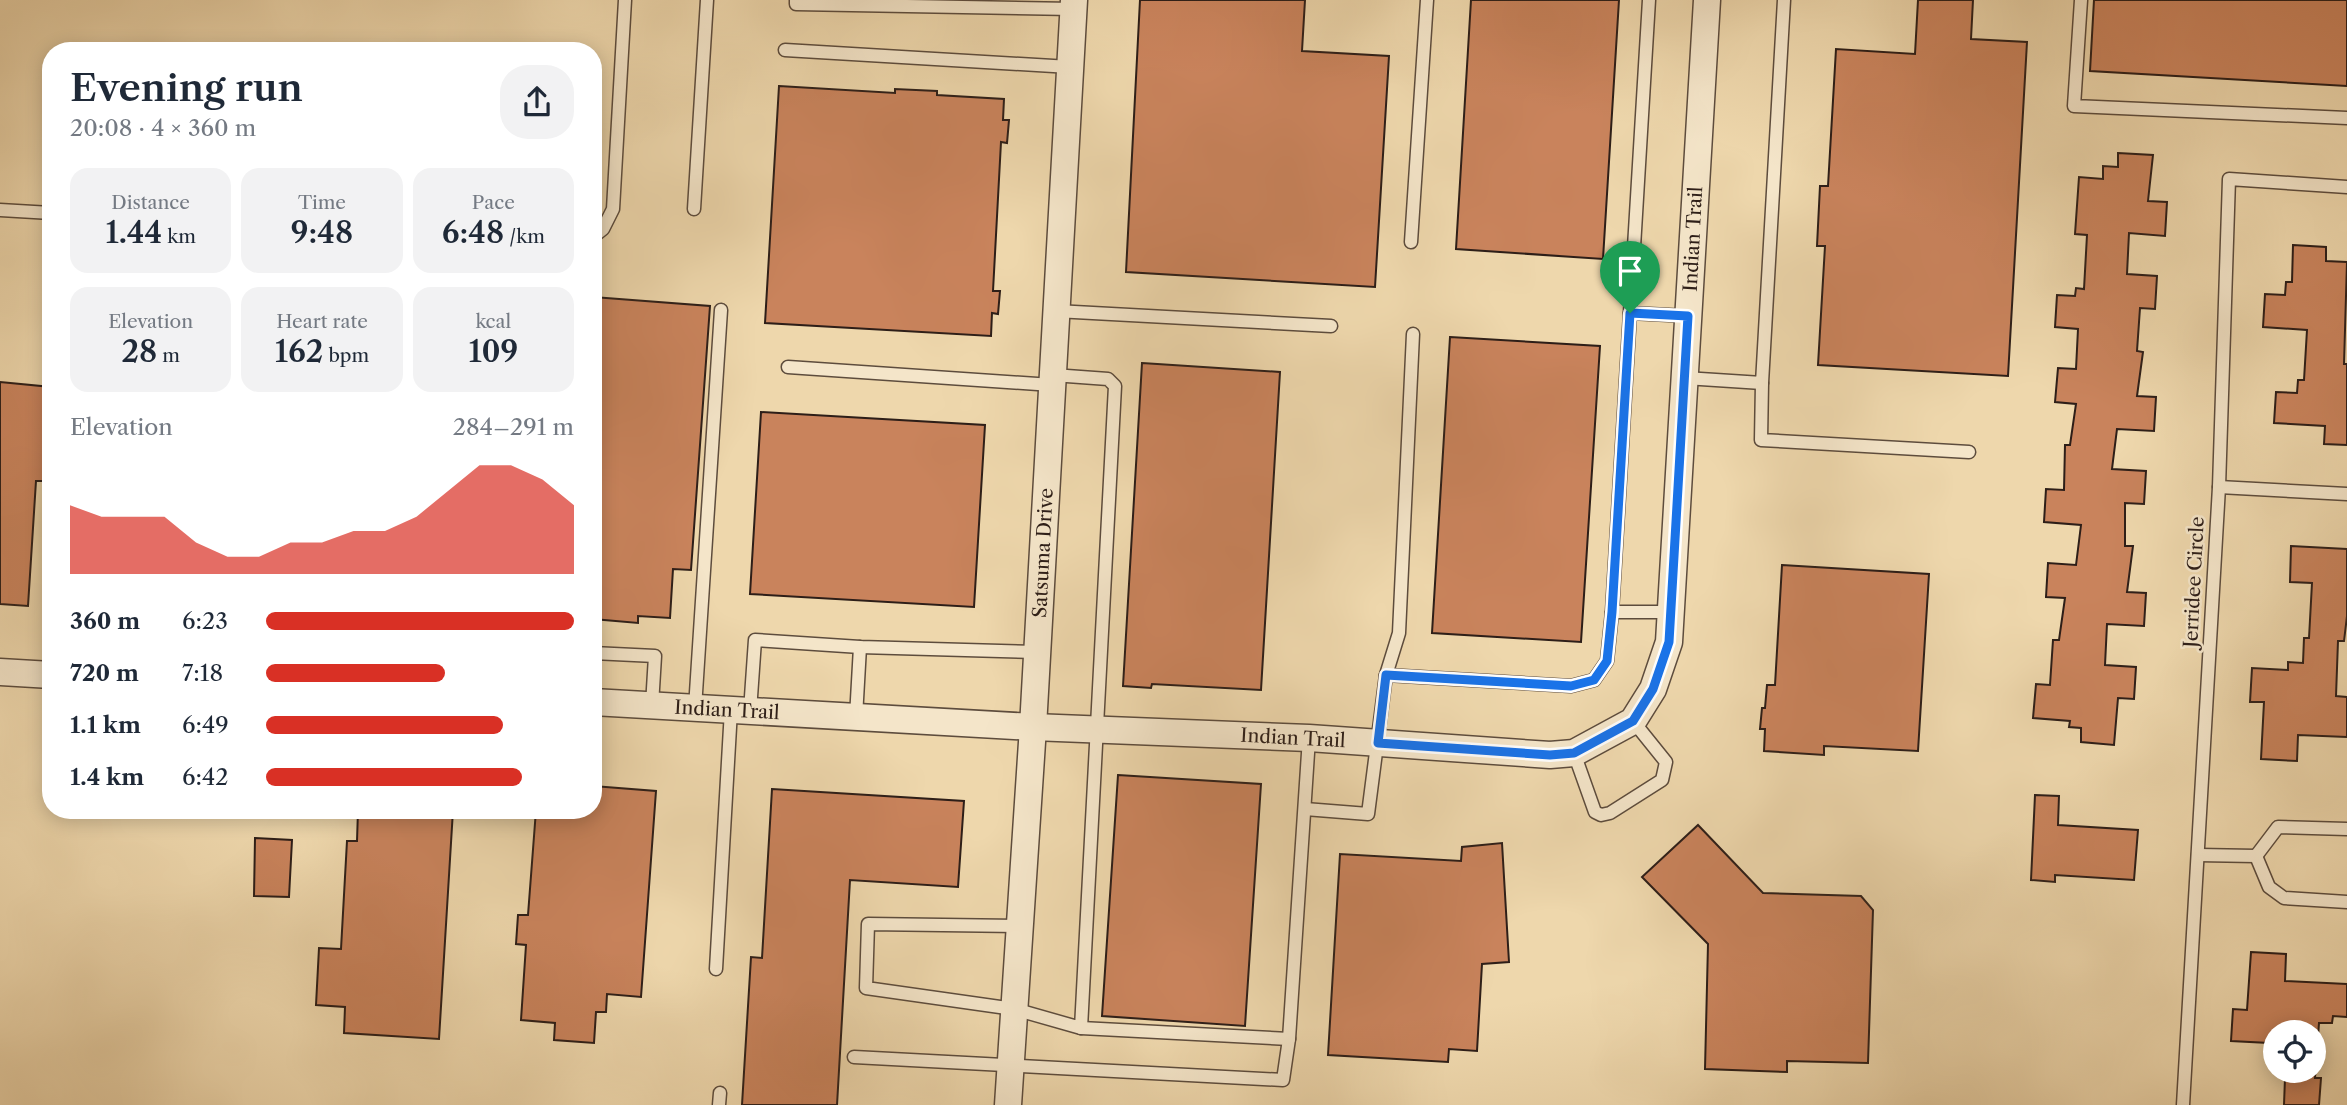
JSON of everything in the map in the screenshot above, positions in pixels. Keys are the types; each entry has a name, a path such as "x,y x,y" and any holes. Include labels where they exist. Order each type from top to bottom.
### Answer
{"street":[{"name":"Indian Trail","path":"602,702 1033,727 1309,738 1550,755 1574,753 1633,721 1653,689 1669,642 1707,0"},
{"name":"Satsuma Drive","path":"1008,1105 1033,727 1073,4"},
{"path":"0,672 42,674"}],"lane":[{"path":"602,230 613,209 625,0"},
{"path":"694,209 707,0"},
{"path":"796,0 796,4 1073,4"},
{"path":"1411,242 1427,0"},
{"path":"1386,675 1571,686 1594,680 1607,661 1649,0"},
{"path":"1784,0 1760,440 1969,452"},
{"path":"2081,0 2074,106 2347,118"},
{"path":"785,50 1070,66"},
{"name":"Jerridee Circle","path":"2183,1105 2219,487 2229,179 2347,187"},
{"path":"0,210 42,212"},
{"path":"695,708 721,310"},
{"path":"1056,312 1331,326"},
{"path":"1630,313 1688,316"},
{"path":"1305,808 1368,814 1386,675 1399,633 1413,334"},
{"path":"788,367 1053,380 1108,379 1115,386 1081,1028"},
{"path":"1685,378 1762,383"},
{"path":"2219,487 2347,494"},
{"path":"1612,612 1671,612"},
{"path":"716,969 741,710 755,639 860,647 1037,653"},
{"path":"856,717 860,647"},
{"path":"602,653 655,656 652,705"},
{"path":"1574,753 1595,812 1601,815 1609,813 1662,780 1665,771 1665,762 1633,721"},
{"path":"854,1057 1283,1080 1289,1039 1309,738"},
{"path":"2256,856 2278,827 2347,829"},
{"path":"2197,855 2256,856"},
{"path":"2256,856 2269,887 2284,898 2347,902"},
{"path":"1020,926 867,924 866,988 1014,1009 1081,1028 1289,1039"}],"building":[{"path":"1140,0 1305,0 1302,51 1389,56 1375,287 1126,272"},
{"path":"1471,0 1619,0 1603,259 1456,249"},
{"path":"1918,0 1973,0 1971,39 2027,42 2008,376 1818,365 1825,246 1817,246 1820,186 1828,186 1836,49 1915,54"},
{"path":"2094,0 2347,0 2347,86 2090,71"},
{"path":"779,86 895,93 895,89 937,91 937,95 1004,99 1003,120 1009,120 1007,143 1001,142 993,291 1000,291 998,314 992,313 991,336 765,323"},
{"path":"2118,153 2153,155 2148,201 2167,202 2165,236 2129,233 2127,274 2157,276 2155,309 2140,308 2137,351 2143,352 2137,396 2156,397 2154,431 2117,429 2112,469 2146,471 2144,504 2125,503 2125,546 2133,546 2127,592 2146,593 2144,626 2107,624 2105,665 2136,667 2134,699 2118,698 2114,745 2081,742 2081,728 2069,727 2070,721 2033,718 2036,684 2050,685 2053,640 2059,640 2065,598 2046,597 2048,563 2076,565 2081,525 2044,522 2046,489 2064,490 2065,445 2070,445 2076,404 2055,402 2058,368 2076,369 2078,329 2055,327 2057,295 2075,296 2076,288 2084,289 2087,235 2075,234 2079,177 2103,179 2103,166 2118,167"},
{"path":"2293,245 2326,247 2326,261 2347,262 2344,364 2347,364 2347,445 2324,444 2325,426 2274,423 2276,392 2297,393 2298,380 2304,380 2307,330 2263,327 2265,294 2285,295 2286,282 2292,282"},
{"path":"602,298 710,306 691,570 673,569 670,618 638,616 638,623 602,620"},
{"path":"1450,337 1600,346 1581,642 1432,633"},
{"path":"1142,363 1280,372 1261,690 1152,684 1151,688 1123,686"},
{"path":"0,382 42,386 42,481 36,481 28,606 0,604"},
{"path":"761,412 985,425 974,607 750,594"},
{"path":"2291,546 2347,549 2347,616 2344,641 2338,641 2336,696 2347,697 2347,737 2298,735 2297,761 2261,759 2264,702 2250,702 2252,668 2288,670 2288,662 2303,663 2304,638 2309,638 2312,583 2290,582"},
{"path":"1782,565 1929,574 1918,751 1824,746 1824,755 1764,751 1765,729 1760,729 1762,708 1765,708 1767,685 1775,685"},
{"path":"1118,775 1261,784 1245,1026 1102,1016"},
{"path":"602,787 656,791 641,997 607,994 606,1012 596,1012 594,1043 554,1040 555,1023 521,1020 526,945 516,944 518,915 528,915 535,819 602,819"},
{"path":"772,789 964,801 958,887 850,880 837,1105 742,1105 751,957 762,958"},
{"path":"2035,795 2059,796 2058,825 2138,830 2134,880 2055,875 2055,882 2031,880"},
{"path":"358,819 452,819 439,1039 344,1033 345,1007 316,1005 319,948 341,949 347,841 357,841"},
{"path":"1698,825 1763,893 1861,896 1873,910 1868,1063 1787,1061 1787,1072 1705,1069 1708,944 1642,877"},
{"path":"255,838 292,840 289,897 254,896"},
{"path":"1502,843 1509,962 1482,964 1477,1051 1449,1049 1448,1062 1328,1055 1340,854 1461,861 1462,847"},
{"path":"2251,952 2286,954 2285,981 2347,984 2347,1017 2333,1016 2332,1023 2326,1023 2326,1020 2263,1020 2263,1043 2231,1041 2233,1009 2247,1010"},
{"path":"2285,1083 2321,1083 2319,1105 2284,1105"}],"route":[{"path":"1630,313 1688,316 1669,642 1653,689 1633,721 1574,753 1550,755 1378,743 1386,675 1571,686 1594,680 1607,661 1630,313"}]}
